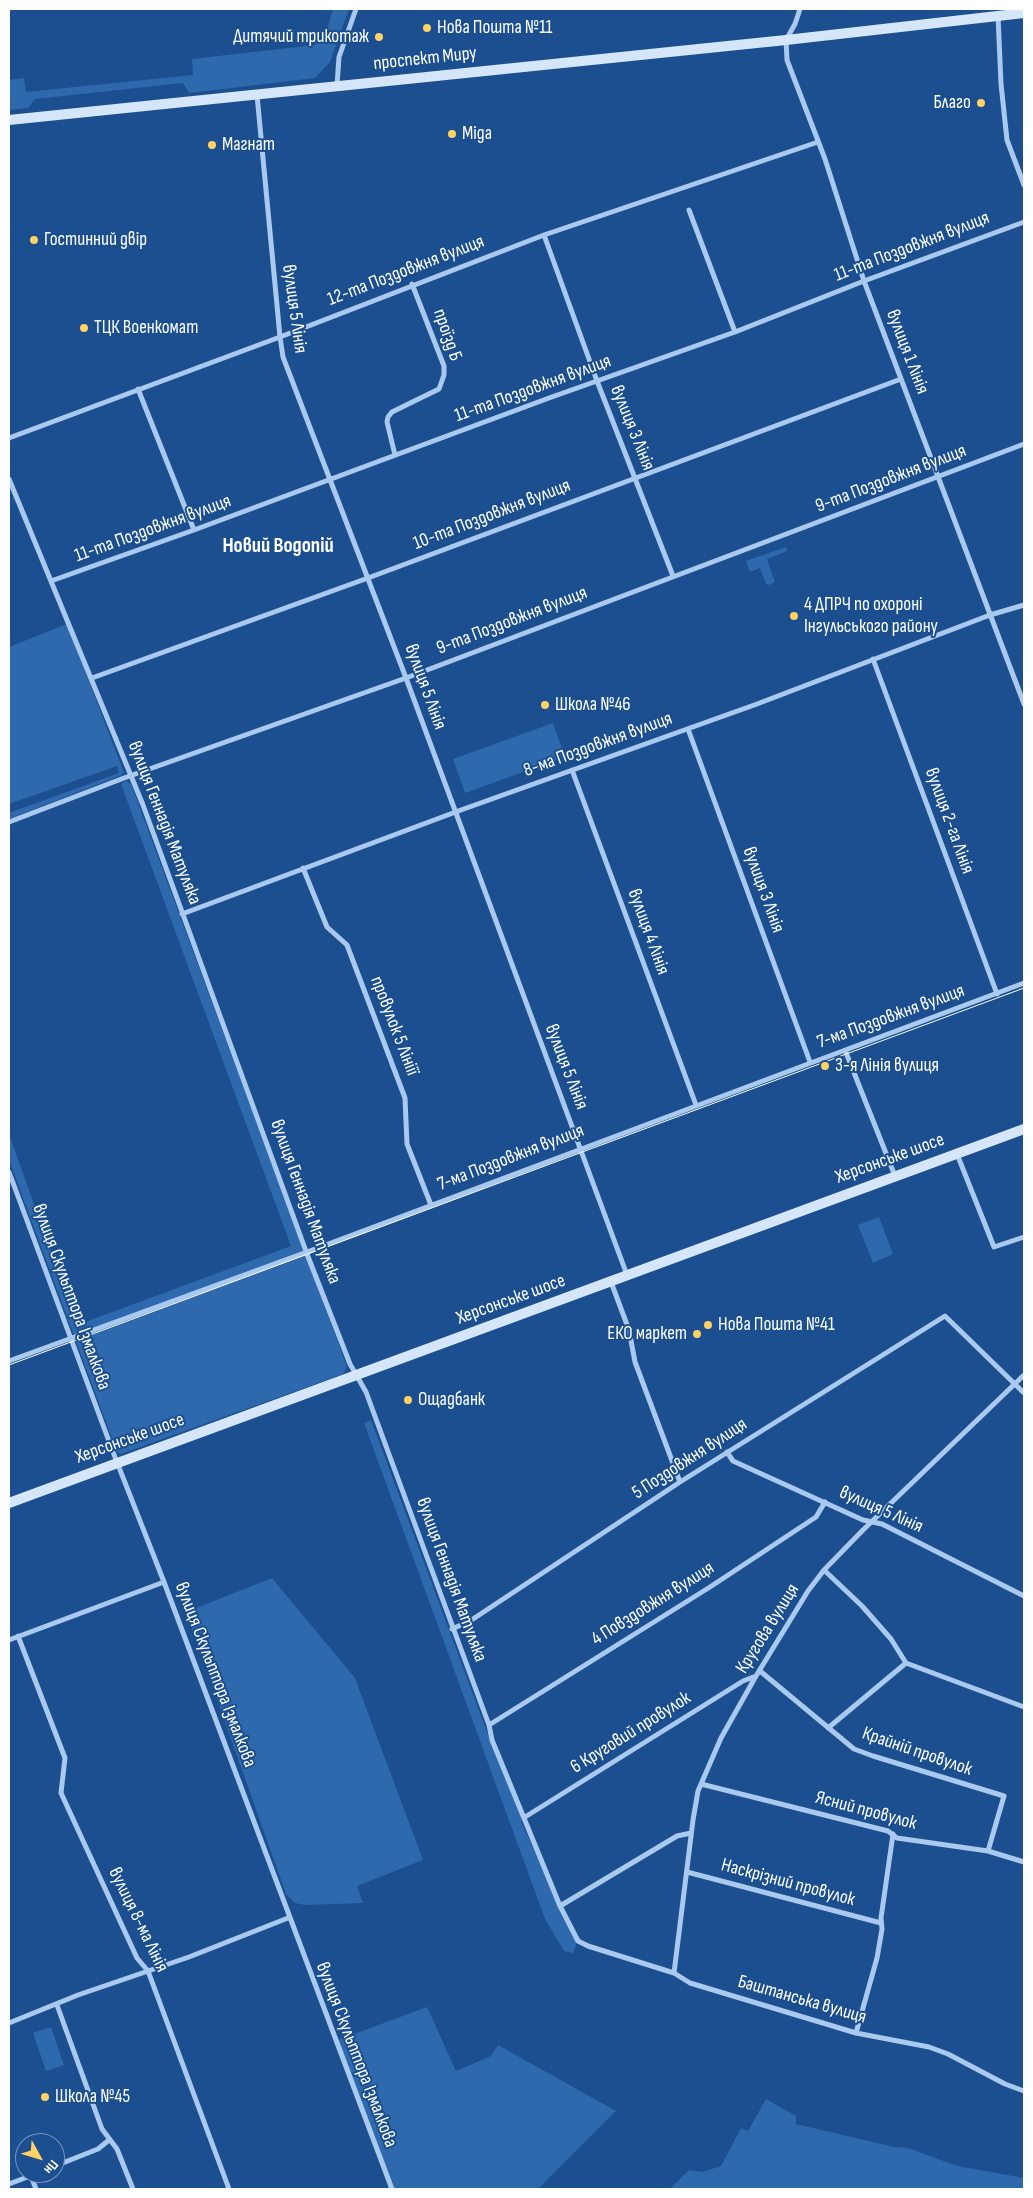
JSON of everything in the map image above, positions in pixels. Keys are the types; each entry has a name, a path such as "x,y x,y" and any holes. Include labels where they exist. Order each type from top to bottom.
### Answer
{"main road":[{"name":"проспект Миру","path":"9,120 786,40 1024,13"},
{"name":"Херсонське шосе","path":"9,1503 356,1374 628,1276 1024,1128"}],"street":[{"path":"336,86 339,58 356,9"},
{"path":"786,40 795,24 800,9"},
{"path":"998,15 1001,84 1007,140 1024,185"},
{"name":"вулиця 1 Лінія","path":"786,40 787,60 818,142 864,280 1024,704"},
{"name":"вулиця 5 Лінія","path":"256,95 283,358 406,678 628,1276"},
{"name":"12-та Поздовжня вулиця","path":"9,438 280,337 412,284 544,235 818,142"},
{"path":"689,210 735,332"},
{"name":"11-та Поздовжня вулиця","path":"51,581 735,332 864,280 1024,222"},
{"name":"вулиця 3 Лінія","path":"544,235 597,381 673,576"},
{"name":"проїзд Б","path":"395,455 387,422 388,417 392,412 439,389 444,375 444,366 412,284"},
{"name":"10-та Поздовжня вулиця","path":"92,678 368,578 901,378"},
{"path":"138,389 194,530"},
{"name":"9-та Поздовжня вулиця","path":"9,822 130,775 406,678 1024,444"},
{"name":"вулиця Геннадія Матуляка","path":"9,478 130,775 307,1252 350,1364 366,1392 492,1740 525,1817 524,1822 574,1934"},
{"name":"8-ма Поздовжня вулиця","path":"182,914 303,868 757,704 990,615 1024,606"},
{"name":"вулиця 2-га Лінія","path":"873,659 997,994"},
{"name":"вулиця 3 Лінія","path":"688,729 810,1062"},
{"name":"вулиця 4 Лінія","path":"572,770 696,1105"},
{"name":"провулок 5 Лініії","path":"303,868 327,927 347,945 402,1089 406,1103 407,1144 431,1205"},
{"name":"7-ма Поздовжня вулиця","path":"9,1361 70,1337 307,1252 1024,983"},
{"path":"845,1050 895,1176"},
{"path":"957,1154 992,1244 996,1247 1024,1237"},
{"name":"вулиця Скульптора Ізмалкова","path":"9,1172 116,1463 164,1582 288,1918 392,2189"},
{"path":"611,1282 630,1330 635,1362 680,1482"},
{"name":"5 Поздовжня вулиця","path":"452,1629 470,1621 680,1482 945,1316 1014,1384"},
{"name":"Кругова вулиця","path":"674,1973 691,1833 701,1784 721,1738 756,1676 808,1590 824,1570 1024,1375"},
{"path":"1014,1384 1024,1393"},
{"name":"вулиця 5 Лінія","path":"727,1452 733,1460 863,1520 882,1524 1024,1596"},
{"name":"4 Повздовжня вулиця","path":"488,1725 710,1587 816,1516 825,1502"},
{"path":"824,1570 862,1606 891,1639 906,1663 1024,1707"},
{"path":"9,1640 164,1582"},
{"name":"вулиця 8-ма Лінія","path":"18,1636 65,1758 61,1793 137,1958 148,1971 229,2189"},
{"path":"828,1728 906,1663"},
{"name":"Крайній провулок","path":"760,1670 854,1749 1004,1796 988,1851"},
{"name":"6 Круговий провулок","path":"525,1817 742,1680 756,1676"},
{"name":"Ясний провулок","path":"701,1784 888,1831 897,1838 988,1851 1024,1862"},
{"path":"560,1906 677,1836 691,1833"},
{"name":"Наскрізний провулок","path":"856,2033 877,1958 893,1834"},
{"name":"Наскрізний провулок","path":"687,1872 881,1923"},
{"path":"9,2023 288,1918"},
{"name":"Баштанська вулиця","path":"574,1934 578,1941 588,1946 674,1973 690,1983 856,2033 928,2047 948,2054 1006,2084 1024,2091"},
{"path":"57,2005 102,2129 117,2149 133,2189"},
{"path":"65,2162 98,2148 109,2140"}],"shaded area":[{"path":"333,9 349,9 330,62 315,78 189,93 183,83 35,99 28,108 9,110 9,80 24,78 26,92 193,75 192,59 315,45 326,32"},
{"path":"786,547 787,551 767,559 775,582 769,585 766,584 760,568 750,572 746,561"},
{"path":"67,624 124,773 9,819 9,813 119,773 117,766 9,804 9,647"},
{"path":"553,723 565,757 465,793 453,759"},
{"path":"126,781 131,784 347,1367 343,1374 121,1454 117,1452 9,1160 9,1134 77,1325 291,1246 121,784"},
{"path":"879,1217 893,1254 873,1263 858,1225"},
{"path":"371,1420 490,1740 522,1817 521,1822 547,1877 560,1912 577,1942 573,1953 564,1951 545,1919 364,1423"},
{"path":"272,1578 355,1678 423,1860 357,1886 363,1903 305,1905 295,1903 286,1894 186,1612"},
{"path":"427,2007 456,2071 491,2056 498,2045 616,2111 538,2189 395,2189 338,2040"},
{"path":"51,2027 64,2065 46,2071 33,2033"},
{"path":"766,2099 796,2116 796,2124 894,2147 908,2148 957,2166 1024,2178 1024,2189 670,2189 689,2170 702,2172 721,2166 741,2128 748,2131"}],"tram line":[{"path":"9,1365 1024,988"}],"place":[{"name":"Нова Пошта №11","path":"427,28"},
{"name":"Дитячий трикотаж","path":"379,37"},
{"name":"Благо","path":"981,103"},
{"name":"Міда","path":"452,134"},
{"name":"Магнат","path":"212,145"},
{"name":"Гостинний двір","path":"34,240"},
{"name":"ТЦК Военкомат","path":"84,328"},
{"name":"4 ДПРЧ по охороні Інгульського району","path":"794,616"},
{"name":"Школа №46","path":"545,705"},
{"name":"3-я Лінія вулиця","path":"825,1066"},
{"name":"Нова Пошта №41","path":"708,1325"},
{"name":"ЕКО маркет","path":"697,1334"},
{"name":"Ощадбанк","path":"408,1400"},
{"name":"Школа №45","path":"45,2097"}],"district":[{"name":"Новий Водопій","path":"278,547"}]}
